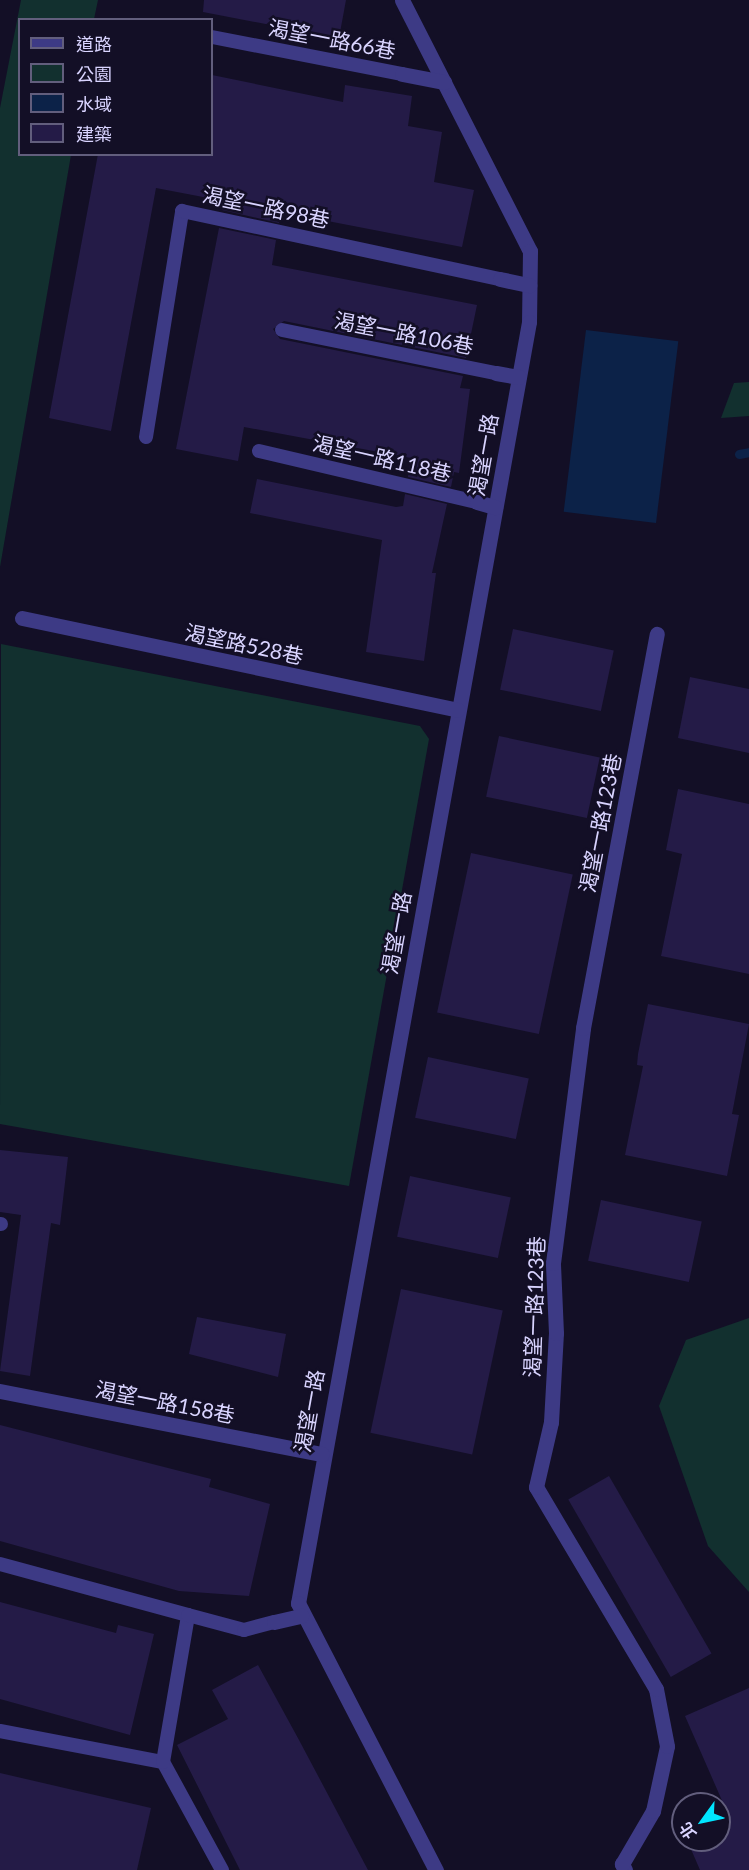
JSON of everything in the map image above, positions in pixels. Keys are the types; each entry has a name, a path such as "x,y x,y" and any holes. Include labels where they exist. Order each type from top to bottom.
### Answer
{"street":[{"name":"渴望一路","path":"402,0 530,251 529,322 322,1454 298,1603 301,1616 436,1870"},
{"name":"渴望一路66巷","path":"402,74 444,82"},
{"name":"渴望一路98巷","path":"501,279 529,285"},
{"name":"渴望一路106巷","path":"496,373 519,377"},
{"name":"渴望一路118巷","path":"477,502 495,507"},
{"name":"渴望路528巷","path":"22,618 457,710"},
{"name":"渴望一路123巷","path":"624,1870 622,1864 653,1811 667,1746 656,1689 536,1487 551,1422 556,1333 553,1263 583,1028 657,634"},
{"name":"渴望一路158巷","path":"0,1391 322,1454"},
{"path":"274,1622 301,1616"}],"lane":[{"name":"渴望一路66巷","path":"213,37 402,74"},
{"name":"渴望一路98巷","path":"146,436 183,211 501,279"},
{"name":"渴望一路106巷","path":"282,330 496,373"},
{"name":"渴望一路118巷","path":"259,452 477,502"},
{"path":"0,1564 31,1570 244,1630 274,1622"},
{"path":"188,1615 163,1762 222,1870"},
{"path":"2,1732 163,1762"}],"green space":[{"path":"21,0 98,0 94,18 18,18 18,156 71,156 0,567 0,108"},
{"path":"749,382 749,416 721,418 734,383"},
{"path":"1,644 420,726 429,739 349,1186 0,1124"},
{"path":"749,1318 749,1592 708,1546 659,1406 686,1340"}],"water":[{"path":"586,330 678,341 656,523 564,512"}],"building":[{"path":"204,0 346,0 339,38 203,12"},
{"path":"213,75 343,102 345,85 412,96 408,126 442,132 434,182 474,190 462,247 281,212 279,223 222,210 224,201 156,188 111,431 49,418 98,156 213,156"},
{"path":"219,228 276,240 272,265 477,305 466,358 284,321 273,329 280,339 463,376 460,388 470,389 459,473 454,472 451,487 408,477 411,458 244,427 238,461 176,449"},
{"path":"257,479 396,507 403,506 405,494 447,504 432,573 436,573 424,661 366,652 382,540 250,513"},
{"path":"513,629 614,650 601,711 500,690"},
{"path":"690,677 749,689 749,753 678,738"},
{"path":"499,736 600,757 587,818 486,797"},
{"path":"678,789 749,804 749,974 661,956 682,854 666,850"},
{"path":"471,853 573,875 539,1034 437,1012"},
{"path":"648,1004 749,1024 732,1114 739,1115 727,1176 625,1155 643,1066 637,1065"},
{"path":"428,1057 529,1078 516,1139 415,1118"},
{"path":"0,1150 68,1157 60,1225 51,1223 30,1376 0,1371 21,1215 0,1212"},
{"path":"410,1176 511,1197 498,1258 397,1237"},
{"path":"601,1200 702,1221 689,1282 588,1261"},
{"path":"401,1289 503,1311 472,1454 370,1433"},
{"path":"197,1317 286,1334 278,1377 189,1354"},
{"path":"0,1425 211,1479 209,1487 270,1504 249,1596 179,1591 0,1541"},
{"path":"609,1476 712,1654 671,1677 568,1500"},
{"path":"0,1602 116,1633 118,1625 154,1634 130,1735 0,1699"},
{"path":"258,1665 368,1870 240,1870 177,1745 228,1719 212,1690"},
{"path":"749,1688 749,1870 700,1870 692,1852 731,1852 731,1792 718,1792 685,1716"},
{"path":"0,1773 151,1808 137,1870 0,1870"}],"waterway":[{"path":"739,454 749,452"}]}
